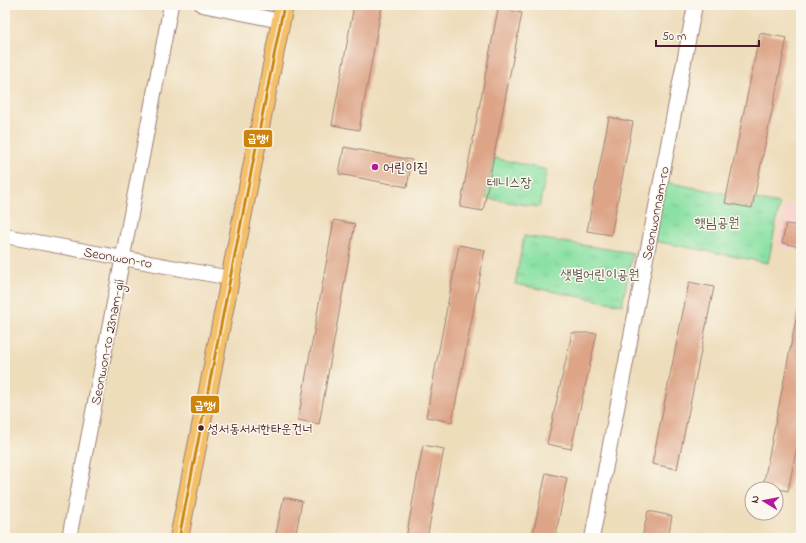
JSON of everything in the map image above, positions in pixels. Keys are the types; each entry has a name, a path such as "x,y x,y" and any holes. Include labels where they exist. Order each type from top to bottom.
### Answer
{"main road":[{"path":"179,538 283,13"}],"street":[{"name":"Seonwon-ro 23nam-gil","path":"69,538 171,5"},
{"path":"202,5 283,13"},
{"name":"Seonwonnam-ro","path":"592,538 695,5"},
{"name":"Seonwon-ro","path":"5,236 230,278"}],"shaded area":[{"path":"785,205 801,208 801,251 777,246"}],"green space":[{"path":"246,5 277,5 276,11"},
{"name":"테니스장","path":"494,158 547,170 539,207 485,198"},
{"name":"햇님공원","path":"665,182 780,204 768,263 654,241"},
{"name":"샛별어린이공원","path":"524,236 633,253 622,305 515,284"}],"building":[{"path":"354,5 382,5 359,130 332,125"},
{"path":"498,9 522,13 483,211 460,207"},
{"path":"760,33 787,38 752,208 725,203"},
{"path":"609,117 633,122 611,235 587,231"},
{"name":"어린이집","path":"344,147 412,160 407,187 339,174"},
{"path":"334,220 355,224 319,424 298,420"},
{"path":"786,224 801,226 801,247 782,243"},
{"path":"459,245 485,250 452,422 426,417"},
{"path":"689,282 714,287 677,469 652,464"},
{"path":"799,304 801,305 801,427 788,491 784,490 784,481 764,481"},
{"path":"572,333 597,333 571,449 547,444"},
{"path":"423,445 444,449 427,538 406,538"},
{"path":"546,473 567,478 555,538 532,538"},
{"path":"284,497 302,501 295,538 275,538"},
{"path":"648,511 672,516 668,538 642,538"}],"transit line":[{"name":"급행1","path":"179,538 284,5"}],"place":[{"name":"어린이집","path":"375,167"},
{"name":"성서동서서한타운건너","path":"201,428"}]}
